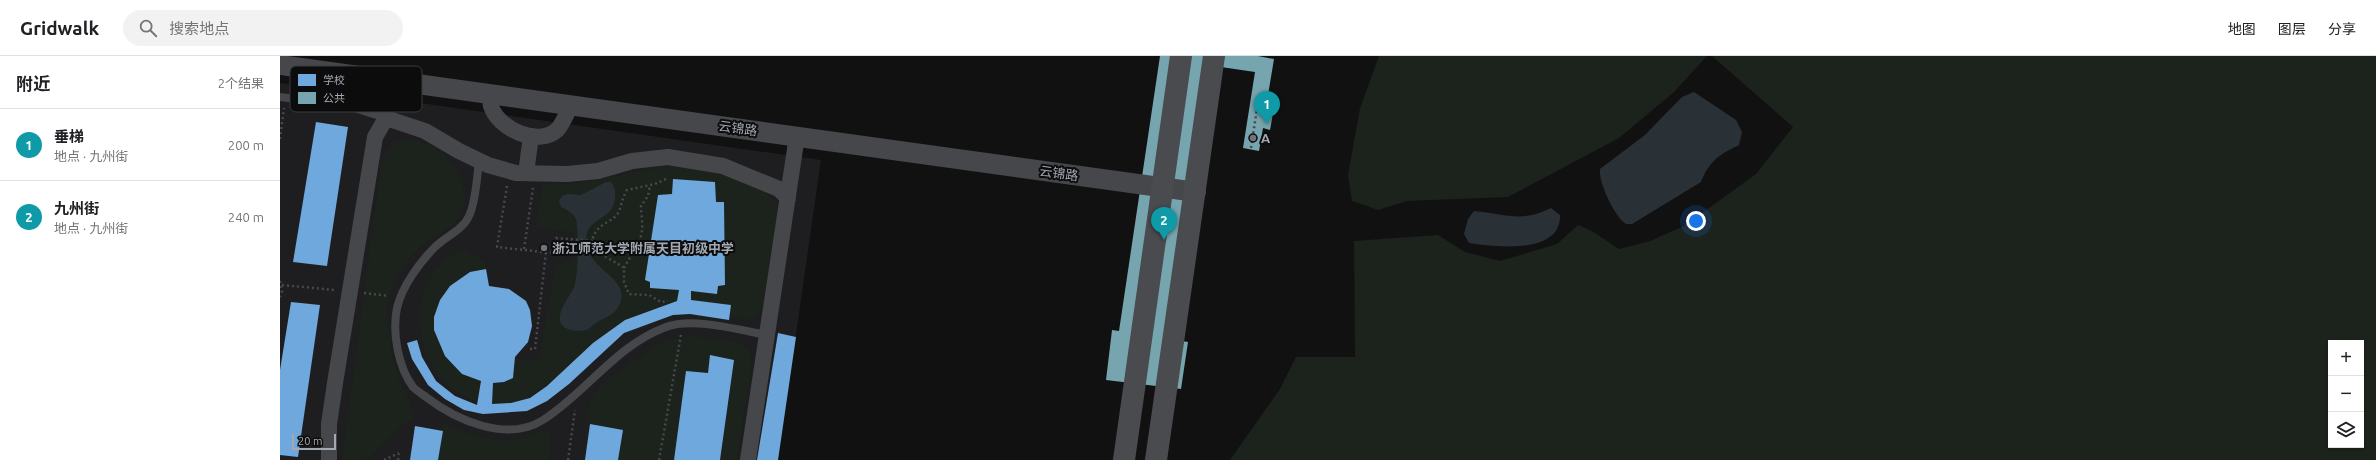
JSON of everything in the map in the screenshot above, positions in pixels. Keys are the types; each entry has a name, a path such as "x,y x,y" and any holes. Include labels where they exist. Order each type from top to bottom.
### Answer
{"main road":[{"path":"1124,460 1181,56"},
{"path":"1156,460 1196,192 1214,56"}],"street":[{"name":"云锦路","path":"280,65 290,66"},
{"name":"云锦路","path":"422,85 1196,192"},
{"path":"490,94 491,107 508,128 523,135 545,136 558,129 571,105"},
{"path":"329,460 329,424 374,145 378,128 386,118 425,131 479,161 524,173 567,174 598,171 632,161 668,156 723,166 765,182 779,189 788,198"},
{"path":"524,173 532,136"},
{"path":"748,460 797,136"},
{"path":"765,182 781,181 791,176"}],"lane":[{"path":"367,112 386,118"},
{"path":"479,161 470,216 463,225 436,246 421,263 407,286 397,307 396,332 401,362 414,387 439,407 462,420 490,428 520,428 542,421 608,362 645,336 668,326 682,324 723,327 767,335"}],"path":[{"path":"280,138 283,97"},
{"path":"1251,148 1258,102"},
{"path":"524,173 497,247 561,254"},
{"path":"524,173 524,249"},
{"path":"624,268 601,255 594,248 593,241 598,230 618,214 620,200 627,190 650,185 666,178"},
{"path":"650,185 648,196 641,206 642,231 636,248 630,254 624,268 624,282 629,294 649,295 661,302 668,301"},
{"path":"554,253 556,238 593,241"},
{"path":"530,349 535,349 546,252"},
{"path":"280,280 282,291 280,297"},
{"path":"659,460 682,324"},
{"path":"568,460 578,390"},
{"path":"384,460 399,453 398,460"}],"shaded area":[{"path":"1379,56 1707,56 1674,92 1619,138 1508,197 1407,201 1378,210 1352,201 1348,175 1360,108"},
{"path":"1712,56 2376,56 2376,460 1230,460 1280,389 1296,357 1355,357 1354,241 1438,235 1465,252 1500,261 1557,244 1578,225 1592,231 1619,249 1650,241 1684,226 1756,174 1793,127"},
{"name":"浙江师范大学附属天目初级中学","path":"280,83 290,84 290,112 422,112 422,103 821,160 778,460 280,460"},
{"path":"1694,92 1736,120 1742,132 1739,145 1716,159 1704,175 1701,182 1632,224 1626,224 1617,214 1608,199 1600,175 1600,169 1645,135 1682,97"},
{"path":"406,139 427,144 445,155 450,160 462,181 464,190 463,207 456,222 419,248 410,257 391,291 387,305 392,357 414,418 401,427 367,460 342,460 382,157 394,143"},
{"path":"670,165 698,169 745,182 759,189 770,197 779,208 762,308 758,315 750,320 701,307 690,306 670,307 646,312 625,320 605,334 549,383 530,396 509,404 487,404 464,396 445,383 431,364 423,343 420,320 422,297 431,276 447,258 463,249 486,262 481,345 497,356 538,361 556,264 572,261 574,232 535,228 543,184 580,183"},
{"path":"606,182 611,182 615,189 613,206 608,213 588,229 586,239 588,250 593,259 616,282 621,290 621,299 613,313 592,325 589,329 579,331 569,330 562,324 560,315 562,308 574,287 577,274 578,230 575,217 561,207 559,201 562,196 568,194 581,195"},
{"path":"1551,208 1560,215 1557,228 1550,237 1539,242 1525,246 1481,245 1469,243 1464,234 1468,219 1474,211 1522,216 1540,213"},
{"path":"693,336 739,342 748,349 752,362 737,460 594,460 598,435 586,415 592,396 606,379 664,340"},
{"path":"443,422 462,431 482,437 504,440 525,438 546,431 551,434 549,460 435,460"}],"building: 学校":[{"path":"316,122 348,127 327,266 293,262"},
{"path":"673,179 715,182 716,202 724,202 725,285 718,286 717,294 691,291 691,300 731,305 729,320 690,314 673,315 624,333 569,384 547,401 527,411 483,414 464,410 445,399 428,385 412,359 407,343 417,340 422,357 436,381 455,396 477,405 481,381 462,374 445,356 434,330 434,317 440,300 450,286 470,272 486,269 489,286 509,289 526,301 530,310 532,326 528,342 515,357 513,378 504,382 493,383 492,404 511,403 530,398 547,386 593,343 625,320 677,301 679,290 650,288 650,282 645,280 658,195 672,194"},
{"path":"291,302 320,305 298,457 280,455 280,370"},
{"path":"778,333 796,337 778,460 757,460"},
{"path":"710,355 734,360 720,460 674,460 686,371 708,373"},
{"path":"590,424 623,430 618,460 585,460"},
{"path":"415,426 443,431 438,460 410,460"}],"building: 公共":[{"path":"1160,56 1258,56 1274,59 1268,95 1276,97 1270,130 1263,128 1259,151 1243,148 1255,72 1221,67 1182,341 1188,342 1181,389 1106,380 1112,330 1119,331"}],"place":[{"name":"垂梯","path":"1267,124"},
{"name":"A","path":"1253,138"},
{"name":"九州街","path":"1164,240"},
{"name":"浙江师范大学附属天目初级中学","path":"544,248"}]}
